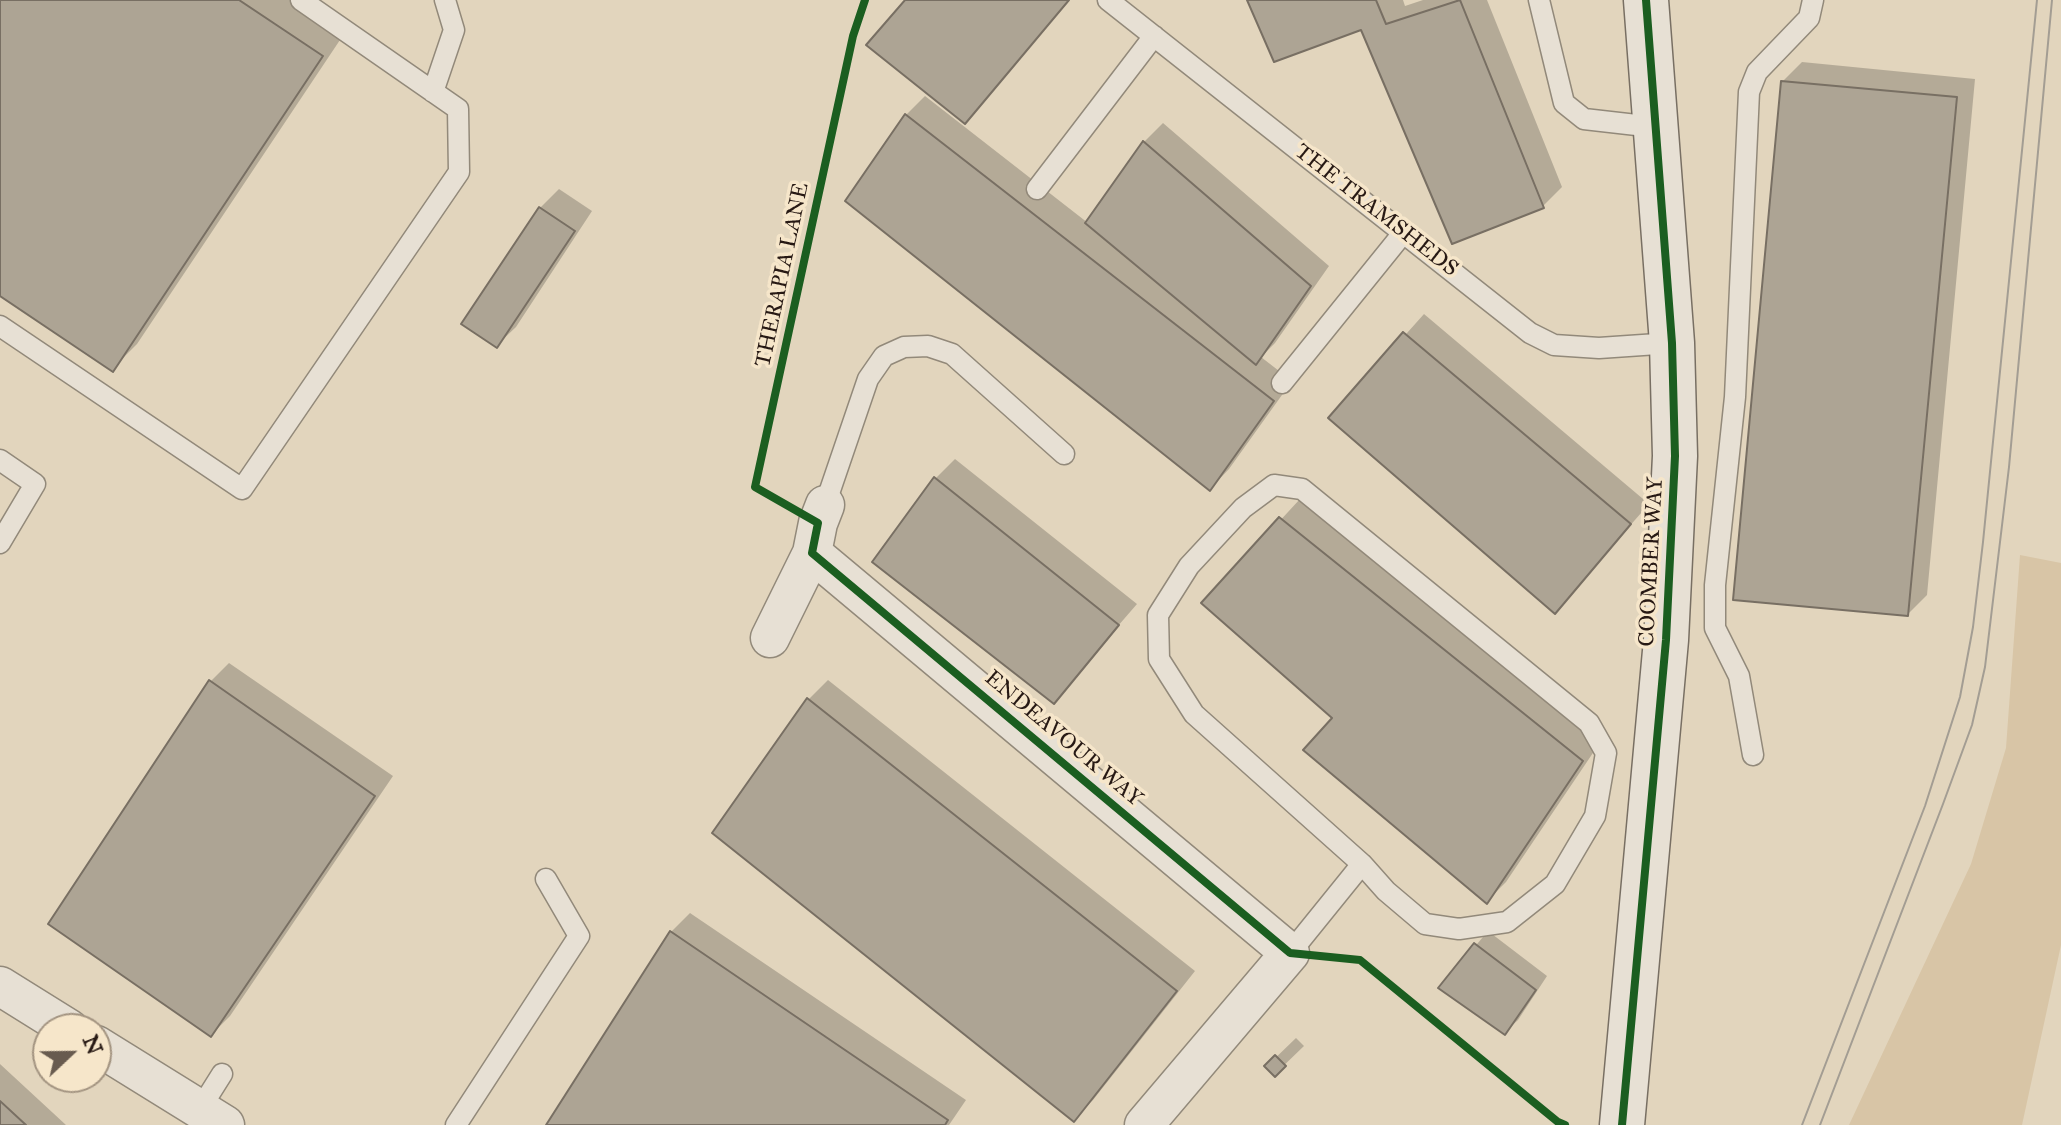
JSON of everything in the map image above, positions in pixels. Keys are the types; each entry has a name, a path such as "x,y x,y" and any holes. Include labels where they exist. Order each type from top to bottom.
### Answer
{"street":[{"name":"COOMBER WAY","path":"1622,1125 1667,625 1675,456 1672,343 1646,0"},
{"path":"770,638 812,553 825,505"},
{"name":"ENDEAVOUR WAY","path":"812,553 1290,953"},
{"path":"1144,1125 1290,953"},
{"path":"0,986 43,1013"},
{"path":"112,1055 212,1117"}],"lane":[{"path":"0,326 242,489 459,172 458,109 301,0"},
{"path":"433,92 454,30 445,0"},
{"name":"THE TRAMSHEDS","path":"1108,0 1530,333 1554,345 1599,348 1672,343"},
{"path":"1539,0 1564,103 1584,119 1654,127"},
{"path":"1753,755 1739,676 1715,628 1715,585 1735,397 1749,92 1757,72 1809,18 1813,0"},
{"path":"1037,189 1154,36"},
{"path":"1282,383 1404,232"},
{"path":"825,505 868,379 884,356 904,347 928,346 952,354 1064,454"},
{"path":"0,460 35,484 0,543"},
{"path":"1274,485 1302,489 1589,723 1606,753 1595,816 1563,871 1555,884 1507,922 1459,929 1425,924 1386,891 1362,864 1194,714 1159,659 1158,615 1189,566 1243,508 1274,485"},
{"path":"1290,953 1362,864"},
{"path":"456,1125 579,936 546,879"},
{"path":"212,1117 222,1074"}],"shaded area":[{"path":"2020,555 2061,563 2061,945 2022,1125 1849,1125 1971,864 2006,748"}],"building":[{"path":"0,0 239,0 323,56 113,372 0,296"},
{"path":"905,0 1069,0 965,124 866,45"},
{"path":"1247,0 1376,0 1386,24 1460,0 1544,208 1452,244 1361,30 1274,62"},
{"path":"1781,81 1957,97 1908,616 1733,600"},
{"path":"905,114 1274,401 1210,491 845,201"},
{"path":"1143,141 1311,286 1256,365 1085,223"},
{"path":"539,207 575,231 497,348 461,324"},
{"path":"1403,332 1631,524 1555,614 1328,418"},
{"path":"934,477 1119,625 1054,704 872,562"},
{"path":"1279,517 1583,761 1487,904 1303,750 1332,718 1201,603"},
{"path":"209,680 375,796 211,1037 48,924"},
{"path":"807,698 1177,991 1074,1122 712,833"},
{"path":"670,931 948,1120 945,1125 546,1125"},
{"path":"1474,943 1536,990 1505,1035 1438,988"},
{"path":"1275,1055 1286,1066 1275,1077 1264,1066"},
{"path":"0,1101 26,1125 0,1125"}],"tram line":[{"path":"1802,1125 1925,806 1960,697 1973,627 1983,542 2037,0"},
{"path":"1820,1125 1972,725 1985,667 2009,467 2052,0"}],"cycle path":[{"name":"THERAPIA LANE","path":"865,0 853,36 755,487 818,523 812,553 1290,953 1360,960 1565,1125"},
{"path":"1622,1125 1666,640 1675,456 1672,343 1646,0"}]}
